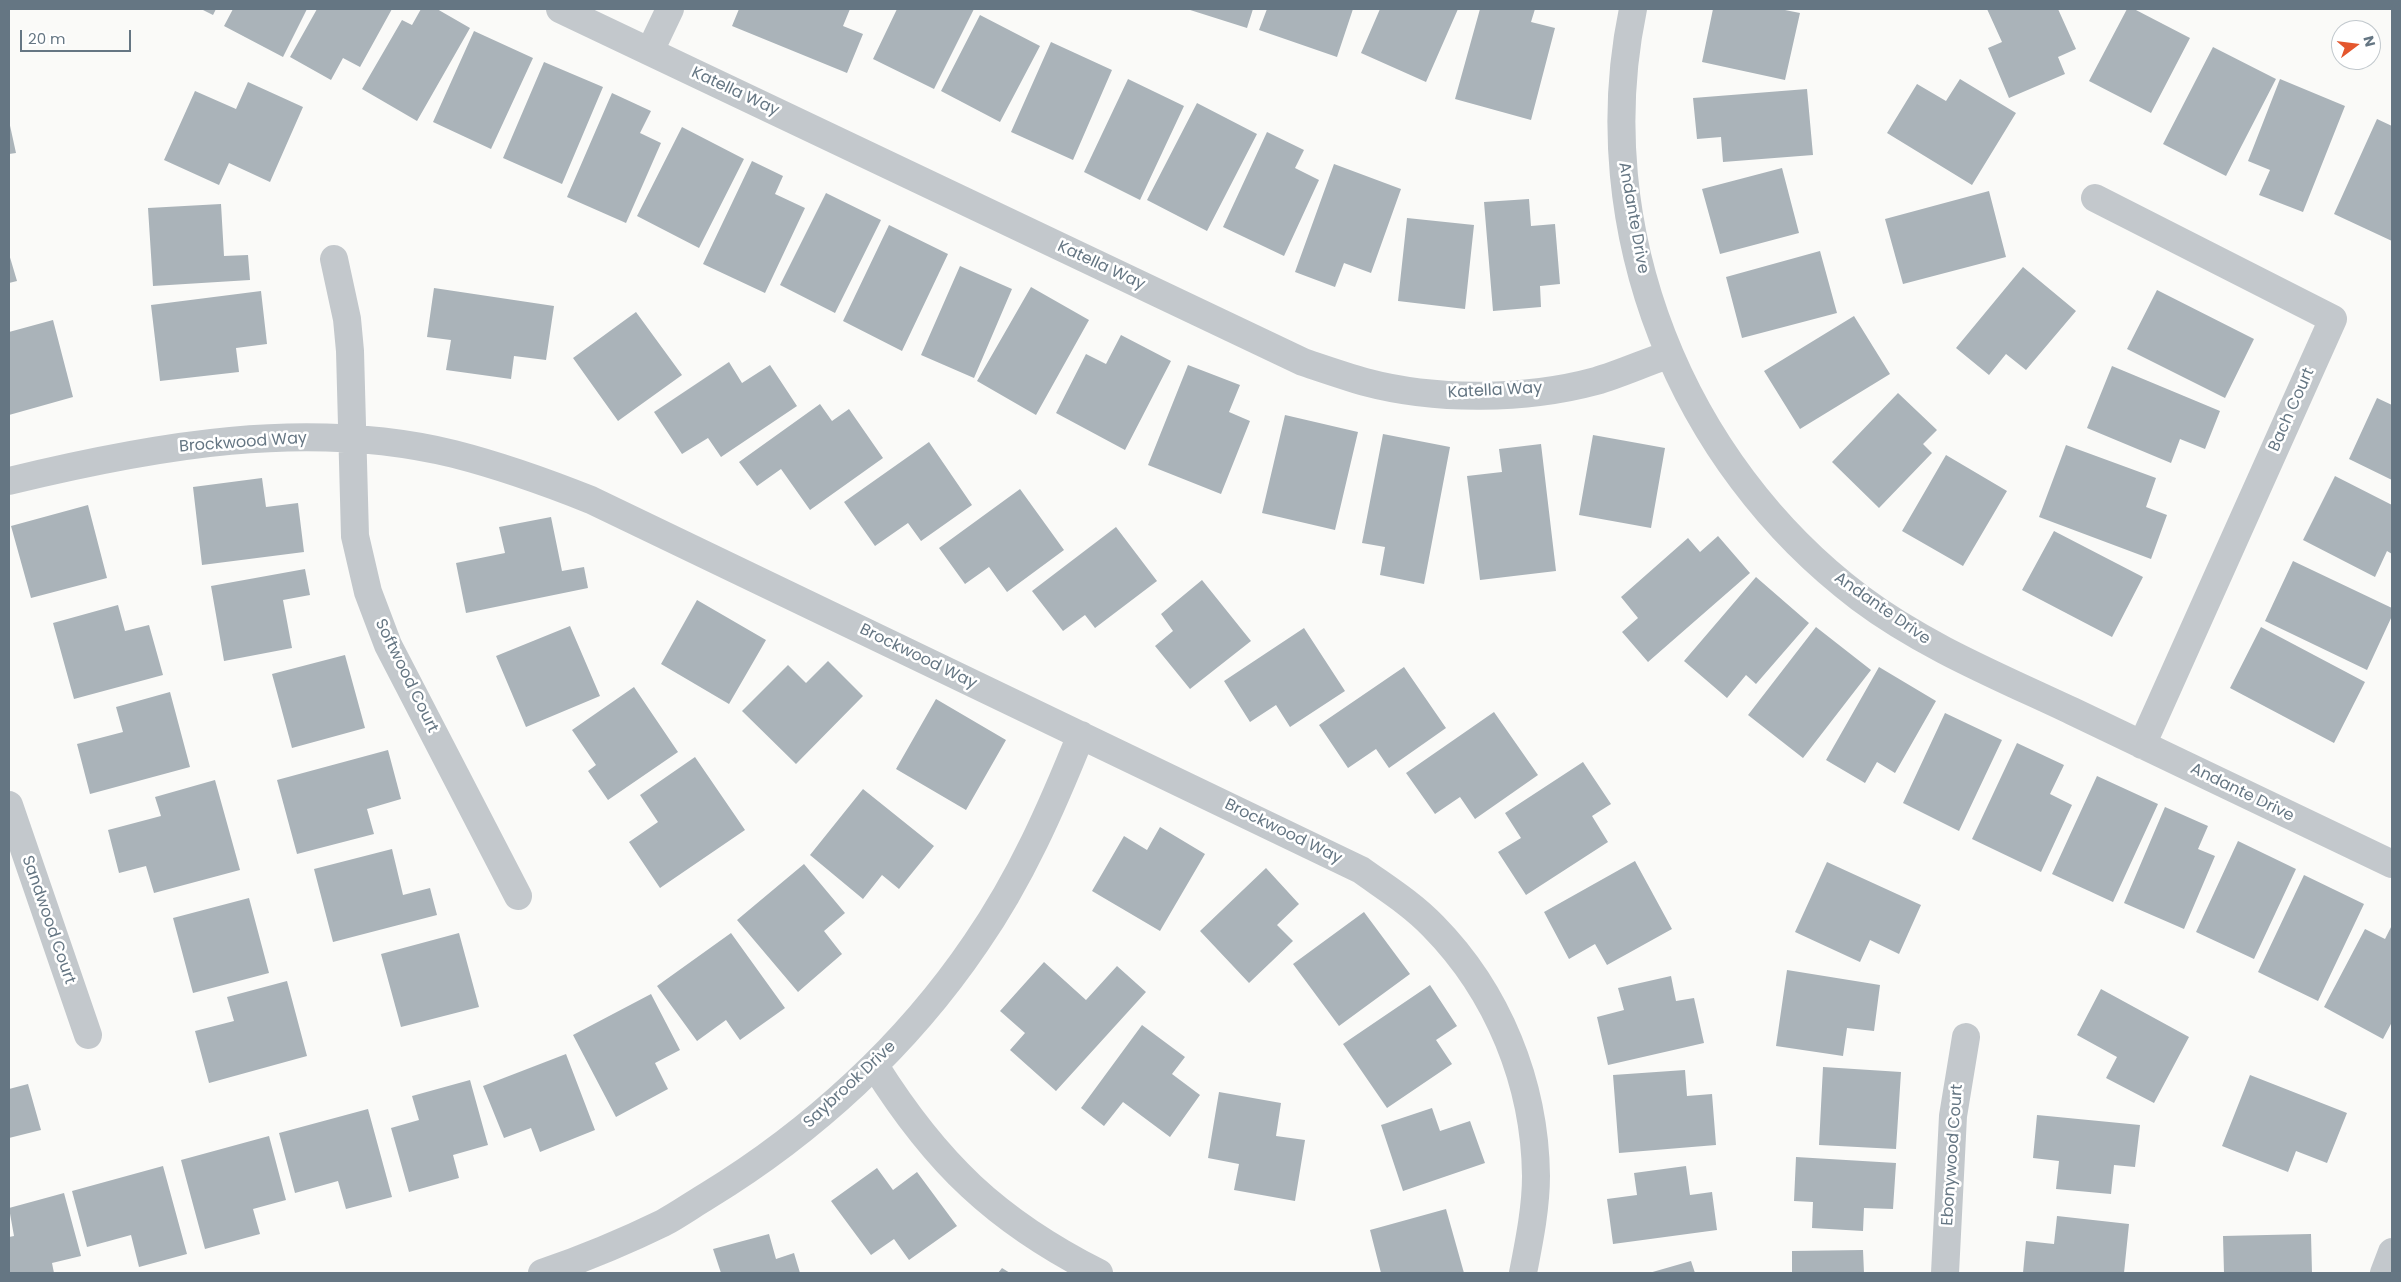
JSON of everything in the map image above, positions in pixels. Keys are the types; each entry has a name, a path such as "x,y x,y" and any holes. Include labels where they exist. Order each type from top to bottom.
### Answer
{"street":[{"name":"Katella Way","path":"560,9 1303,362 1366,382 1432,393 1464,395 1531,392 1596,381 1668,355"},
{"path":"650,51 670,9"},
{"name":"Andante Drive","path":"1633,9 1628,34 1622,96 1622,158 1635,251 1652,310 1668,355 1698,414 1730,466 1770,515 1800,546 1854,593 1912,633 2392,864"},
{"name":"Bach Court","path":"2095,198 2333,319 2142,745"},
{"name":"Softwood Court","path":"334,259 347,319 350,351 355,536 368,592 388,645 518,896"},
{"name":"Brockwood Way","path":"9,482 77,465 193,445 284,437 381,442 453,454 523,473 590,500 1361,870 1411,905 1428,921 1473,974 1504,1027 1524,1085 1531,1115 1536,1176 1530,1237 1523,1273"},
{"name":"Saybrook Drive","path":"542,1273 586,1266 742,1175 792,1139 875,1066 940,992 977,943 1024,864 1048,817 1081,735"},
{"name":"Sandwood Court","path":"9,805 88,1035"},
{"name":"Ebonywood Court","path":"1945,1273 1953,1116 1966,1037"},
{"path":"875,1066 903,1110 936,1151 972,1189 1013,1222 1050,1247 1099,1273"},
{"path":"2384,1273 2392,1252"}],"building":[{"path":"201,9 216,9 213,15"},
{"path":"233,9 307,9 283,57 224,26"},
{"path":"317,9 392,9 360,67 343,58 331,80 290,57"},
{"path":"421,9 437,9 470,28 417,121 362,89 402,20 412,25"},
{"path":"739,9 850,9 843,26 863,34 847,73 732,26"},
{"path":"897,9 974,9 934,89 873,59"},
{"path":"1187,9 1253,9 1247,28"},
{"path":"1267,9 1353,9 1337,57 1259,30"},
{"path":"1380,9 1458,9 1426,82 1361,53"},
{"path":"1480,9 1535,9 1531,22 1555,28 1531,120 1455,99"},
{"path":"1713,9 1780,9 1800,13 1785,80 1702,62"},
{"path":"1987,9 2058,9 2076,49 2058,57 2065,74 2009,98 1988,48 2002,42"},
{"path":"2127,9 2134,9 2190,38 2151,113 2089,81"},
{"path":"980,15 1040,46 1000,122 941,91"},
{"path":"474,31 533,58 491,149 433,122"},
{"path":"1051,42 1112,70 1073,160 1011,132"},
{"path":"2213,47 2276,79 2226,176 2163,144"},
{"path":"544,62 603,87 562,184 503,158"},
{"path":"1128,79 1184,106 1140,200 1084,172"},
{"path":"1960,79 2016,113 1972,185 1887,133 1917,84 1946,101"},
{"path":"2280,79 2345,106 2303,212 2259,195 2270,170 2248,161"},
{"path":"248,82 303,107 270,182 229,163 219,185 164,160 195,91 236,109"},
{"path":"1807,89 1813,155 1723,162 1721,137 1697,139 1693,98"},
{"path":"612,93 651,111 640,133 661,143 626,223 567,197"},
{"path":"1197,103 1257,134 1207,231 1147,200"},
{"path":"2377,119 2392,126 2392,241 2334,214"},
{"path":"9,121 16,153 9,154"},
{"path":"682,127 744,159 699,248 637,216"},
{"path":"1267,132 1304,150 1295,168 1319,180 1284,256 1223,227"},
{"path":"752,161 783,176 775,194 805,208 765,293 703,264"},
{"path":"1334,164 1401,189 1371,273 1344,263 1335,287 1295,272"},
{"path":"1782,168 1799,233 1720,254 1702,189"},
{"path":"1989,191 2006,257 1903,284 1885,219"},
{"path":"826,193 881,220 835,313 780,285"},
{"path":"1529,199 1531,226 1555,224 1560,284 1540,286 1541,307 1493,311 1484,202"},
{"path":"221,204 224,256 248,255 250,280 153,286 148,208"},
{"path":"1407,218 1474,225 1465,309 1398,301"},
{"path":"889,225 948,254 902,351 843,321"},
{"path":"1820,251 1837,313 1742,338 1726,277"},
{"path":"9,254 17,281 9,283"},
{"path":"960,266 1012,289 974,378 921,355"},
{"path":"2023,267 2076,311 2026,370 2006,354 1989,375 1956,348"},
{"path":"1031,287 1089,320 1036,415 977,381"},
{"path":"434,288 554,306 546,360 514,356 511,379 446,370 451,340 427,337"},
{"path":"2157,290 2254,339 2225,398 2127,349"},
{"path":"261,291 267,344 236,348 239,372 160,381 151,305"},
{"path":"636,312 682,375 618,421 573,358"},
{"path":"1854,316 1890,374 1800,429 1764,371"},
{"path":"53,320 73,397 9,415 9,332"},
{"path":"1121,335 1171,361 1125,450 1056,413 1086,354 1106,364"},
{"path":"729,362 742,383 770,365 797,406 721,457 708,438 682,454 654,412"},
{"path":"1188,365 1240,385 1229,412 1250,421 1221,494 1148,465"},
{"path":"2112,366 2220,411 2205,449 2180,439 2171,463 2087,428"},
{"path":"1898,393 1937,430 1923,444 1932,453 1879,508 1832,462"},
{"path":"2377,398 2392,405 2392,480 2349,459"},
{"path":"820,404 832,421 849,409 883,458 810,510 781,469 757,486 739,462"},
{"path":"1285,415 1358,432 1335,530 1262,513"},
{"path":"1383,434 1450,447 1424,584 1380,575 1385,547 1362,543"},
{"path":"1593,435 1665,448 1651,528 1579,515"},
{"path":"929,442 972,505 921,541 908,523 875,546 844,502"},
{"path":"1541,444 1556,571 1480,580 1467,476 1502,472 1499,449"},
{"path":"2066,445 2156,478 2146,507 2167,515 2151,559 2039,517"},
{"path":"1946,455 2007,491 1963,566 1902,531"},
{"path":"2335,476 2392,505 2392,554 2387,551 2375,577 2303,540"},
{"path":"262,478 266,507 298,503 304,552 202,565 193,487"},
{"path":"1020,489 1064,550 1007,592 989,567 965,584 939,548"},
{"path":"88,505 107,578 31,598 11,526"},
{"path":"551,517 562,571 584,567 588,588 466,613 456,563 505,553 499,527"},
{"path":"1116,527 1157,581 1095,628 1085,615 1063,631 1032,591"},
{"path":"2054,531 2143,577 2112,637 2022,590"},
{"path":"1718,536 1750,573 1648,662 1622,632 1638,618 1621,597 1688,538 1700,552"},
{"path":"2293,561 2392,608 2392,616 2367,670 2265,621"},
{"path":"305,569 310,595 283,600 292,648 224,661 211,586"},
{"path":"1756,577 1809,623 1756,684 1746,675 1727,698 1684,661"},
{"path":"1202,580 1251,641 1190,689 1155,646 1173,631 1161,614"},
{"path":"697,600 766,640 729,704 661,664"},
{"path":"118,605 125,631 149,625 163,675 74,699 53,623"},
{"path":"570,626 600,696 526,727 496,656"},
{"path":"1816,627 1871,670 1803,758 1748,715"},
{"path":"2261,627 2365,682 2334,743 2230,688"},
{"path":"1304,628 1345,691 1290,727 1276,705 1250,722 1224,681"},
{"path":"345,655 365,728 292,748 272,674"},
{"path":"828,661 863,696 796,764 742,711 788,665 806,683"},
{"path":"1404,667 1446,728 1389,768 1376,749 1348,768 1319,725"},
{"path":"1879,667 1936,701 1895,773 1877,762 1865,783 1826,760"},
{"path":"634,687 678,752 608,800 588,771 596,765 572,730"},
{"path":"170,692 190,767 90,794 77,744 123,732 116,707"},
{"path":"936,699 1006,740 966,810 896,769"},
{"path":"1494,712 1538,775 1475,819 1460,797 1435,814 1406,773"},
{"path":"1945,713 2002,740 1959,831 1903,803"},
{"path":"2017,743 2064,765 2050,794 2072,805 2041,872 1972,839"},
{"path":"388,750 401,799 367,809 374,834 297,854 277,780"},
{"path":"695,757 745,830 660,888 629,842 658,822 640,795"},
{"path":"1583,762 1611,804 1592,816 1608,842 1526,895 1498,852 1521,838 1505,813"},
{"path":"2097,776 2158,804 2113,902 2052,874"},
{"path":"215,780 240,870 154,893 146,866 119,873 108,830 161,816 155,797"},
{"path":"863,789 934,846 899,889 882,875 863,899 810,855"},
{"path":"2165,807 2208,826 2198,849 2215,856 2184,929 2124,903"},
{"path":"1160,827 1205,854 1160,931 1092,891 1124,836 1147,850"},
{"path":"2238,841 2296,869 2254,959 2196,932"},
{"path":"392,849 403,895 430,888 437,915 333,942 314,869"},
{"path":"1635,861 1672,929 1607,965 1595,944 1569,959 1544,912"},
{"path":"1827,862 1921,905 1899,954 1870,940 1860,962 1795,932"},
{"path":"804,864 845,913 824,931 842,954 798,992 737,920"},
{"path":"1266,868 1299,904 1277,925 1293,941 1249,983 1200,931"},
{"path":"2304,875 2364,904 2318,1001 2258,972"},
{"path":"249,898 269,973 193,993 173,918"},
{"path":"1364,912 1410,974 1339,1026 1293,964"},
{"path":"2392,925 2392,1022 2383,1039 2324,1007 2365,929 2385,939"},
{"path":"459,933 479,1007 401,1027 381,954"},
{"path":"731,933 785,1008 740,1040 726,1020 697,1041 657,986"},
{"path":"1044,962 1086,1000 1117,966 1146,992 1056,1091 1010,1050 1025,1033 1000,1011"},
{"path":"1787,970 1880,985 1874,1031 1847,1028 1843,1056 1776,1046"},
{"path":"1671,976 1676,1001 1694,998 1704,1043 1608,1065 1597,1017 1624,1010 1618,988"},
{"path":"287,981 307,1056 209,1083 195,1031 234,1021 227,997"},
{"path":"1430,985 1457,1026 1436,1040 1452,1064 1387,1108 1343,1044"},
{"path":"2101,989 2189,1037 2154,1103 2106,1078 2117,1057 2077,1035"},
{"path":"651,994 680,1050 655,1063 668,1089 616,1117 573,1035"},
{"path":"1142,1025 1185,1057 1172,1074 1200,1095 1170,1137 1123,1102 1104,1126 1081,1108"},
{"path":"566,1054 595,1130 540,1152 531,1128 504,1138 483,1086"},
{"path":"1823,1067 1901,1072 1896,1149 1819,1145"},
{"path":"1685,1070 1687,1096 1712,1094 1716,1145 1619,1153 1613,1075"},
{"path":"2250,1075 2347,1113 2327,1163 2296,1151 2288,1172 2222,1146"},
{"path":"470,1080 488,1145 453,1155 459,1178 409,1192 391,1128 419,1120 412,1096"},
{"path":"28,1084 41,1130 9,1138 9,1089"},
{"path":"1219,1092 1281,1103 1276,1136 1305,1140 1295,1201 1234,1190 1239,1164 1208,1158"},
{"path":"1432,1108 1440,1131 1470,1121 1485,1163 1403,1191 1381,1125"},
{"path":"368,1109 392,1197 346,1209 338,1181 295,1193 279,1133"},
{"path":"2037,1115 2140,1125 2135,1167 2114,1165 2111,1194 2056,1189 2059,1161 2033,1158"},
{"path":"269,1136 286,1200 253,1209 260,1234 205,1249 181,1160"},
{"path":"1796,1157 1896,1163 1893,1209 1864,1208 1863,1231 1812,1228 1813,1202 1794,1201"},
{"path":"163,1166 187,1254 139,1267 131,1235 87,1247 72,1191"},
{"path":"1686,1166 1690,1195 1712,1192 1717,1230 1613,1244 1607,1199 1637,1195 1634,1173"},
{"path":"877,1168 893,1190 917,1172 957,1226 909,1260 894,1239 871,1255 831,1201"},
{"path":"64,1193 81,1256 52,1263 54,1273 9,1273 9,1237 14,1236 9,1208"},
{"path":"1446,1209 1464,1273 1381,1273 1370,1230"},
{"path":"2057,1216 2129,1224 2124,1273 2023,1273 2026,1241 2054,1244"},
{"path":"769,1234 776,1259 794,1253 800,1273 721,1273 713,1249"},
{"path":"2311,1234 2312,1273 2224,1273 2223,1236"},
{"path":"1863,1250 1864,1273 1792,1273 1792,1251"},
{"path":"1691,1261 1695,1273 1649,1273"},
{"path":"1002,1268 1010,1273 998,1273"}]}
